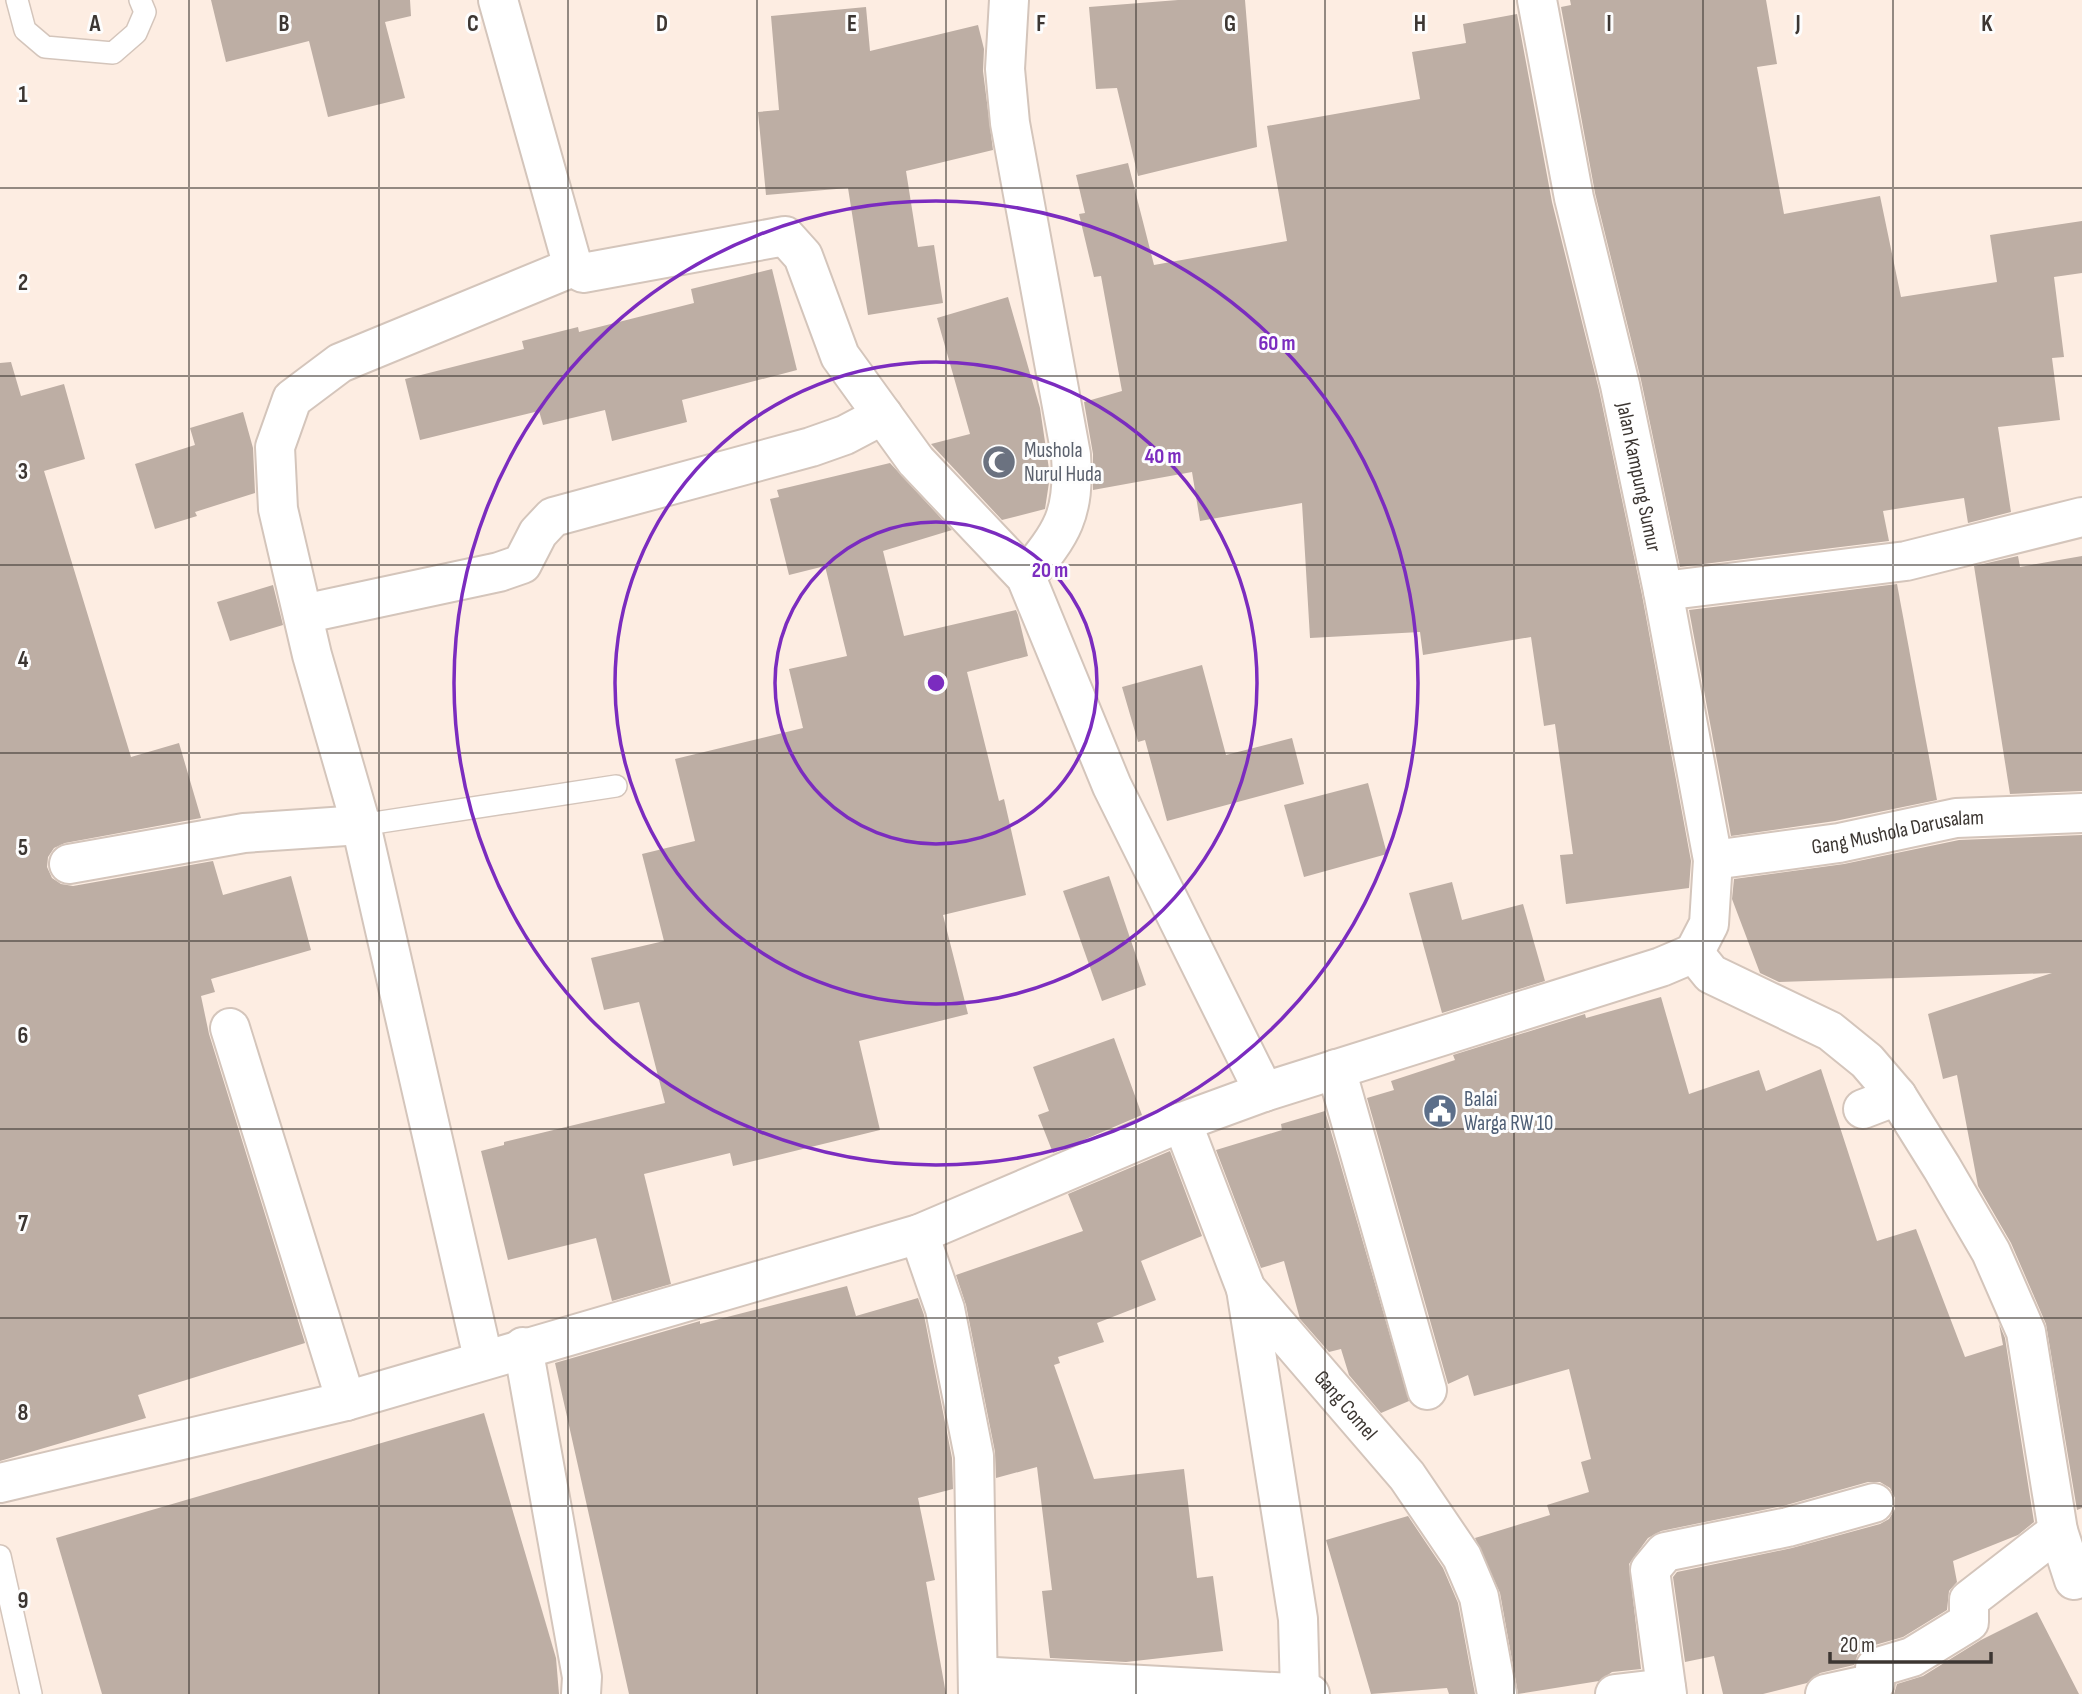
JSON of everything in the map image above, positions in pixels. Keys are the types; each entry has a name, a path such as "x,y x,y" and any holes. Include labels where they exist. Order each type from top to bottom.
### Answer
{"street":[{"path":"498,0 573,267 583,273 785,236 803,256 840,356 916,461 1026,577 1112,786 1264,1092"},
{"path":"1009,0 1005,69 1010,123 1071,455 1073,481 1073,496 1064,524 1026,577"},
{"name":"Jalan Kampung Sumur","path":"1537,0 1574,198 1620,385 1663,591 1713,860 1709,923 1694,953"},
{"path":"483,1358 361,824 303,614 277,496 275,447 292,399 340,363 573,267"},
{"path":"303,614 499,572 522,564 538,533 553,517 811,447 845,435 883,415"},
{"path":"1663,591 1906,561 2034,532 2082,517"},
{"name":"Gang Mushola Darusalam","path":"1713,860 1839,843 1956,818 2082,813"},
{"path":"69,864 244,833 361,824"},
{"path":"0,1483 346,1401 483,1358 919,1234 1182,1122 1264,1092 1661,967 1694,953 1711,974 1830,1031 1867,1061 1880,1103 1991,1252 2026,1332 2057,1531 2074,1580"},
{"path":"230,1028 346,1401"},
{"path":"1336,1069 1427,1390"},
{"name":"Gang Comel","path":"1182,1122 1245,1289 1407,1476 1462,1557 1479,1597 1497,1694"},
{"path":"919,1234 944,1309 974,1456 978,1685 1310,1694"},
{"path":"1245,1289 1298,1619 1300,1693"},
{"path":"523,1347 582,1677 581,1694"},
{"path":"1615,1694 1667,1691 1650,1570 1665,1552 1788,1527 1874,1503"},
{"path":"1825,1694 1875,1683 1875,1668 1912,1657 1969,1622 1969,1600 2057,1531"}],"lane":[{"path":"17,0 25,30 46,47 113,53 136,33 145,12 139,0"},
{"path":"361,824 616,786"},
{"path":"0,1556 31,1694"}],"building":[{"path":"211,0 410,0 411,16 385,22 405,98 328,117 309,41 226,62"},
{"path":"1178,0 1245,0 1257,147 1138,176 1117,88 1096,89 1089,7"},
{"path":"1570,0 1766,0 1777,64 1757,67 1784,214 1880,196 1901,297 1997,282 1990,235 2082,221 2082,273 2054,277 2064,357 2052,358 2060,420 1998,427 2011,512 1968,523 1964,498 1883,511 1889,541 1680,567 1641,380 1595,193 1561,7 1571,5"},
{"path":"866,7 870,51 978,25 984,49 983,71 993,150 906,171 918,247 934,245 943,303 868,315 848,188 766,195 758,112 779,110 771,16"},
{"path":"1517,14 1552,202 1599,390 1642,595 1691,861 1689,888 1566,904 1560,855 1573,854 1555,724 1544,726 1531,637 1423,655 1420,632 1310,638 1302,503 1200,521 1192,472 1093,490 1093,454 1084,402 1122,391 1101,276 1094,277 1079,214 1085,213 1076,175 1128,163 1154,265 1287,241 1267,126 1420,99 1412,52 1466,43 1463,24"},
{"path":"772,269 797,370 682,400 687,422 612,441 605,410 543,425 539,411 420,440 405,379 524,349 522,341 578,327 579,332 694,303 691,289"},
{"path":"1008,297 1040,408 1050,476 1045,509 1002,520 931,444 970,434 937,318"},
{"path":"11,362 21,396 64,384 85,459 44,471 131,757 179,743 201,818 65,843 54,848 48,857 47,867 52,878 61,884 73,886 213,861 223,895 291,876 311,950 211,979 215,992 201,996 209,1034 305,1343 138,1395 146,1418 0,1461 0,363"},
{"path":"243,412 253,448 255,493 195,512 197,516 155,529 135,464 195,445 190,428"},
{"path":"890,463 952,530 883,551 904,636 1016,610 1018,615 1028,656 967,672 999,801 1004,799 1026,895 943,915 968,1014 859,1041 880,1130 733,1166 730,1153 644,1174 671,1284 612,1301 596,1238 508,1260 481,1151 504,1145 504,1142 665,1103 639,1002 604,1010 591,958 664,941 642,854 695,841 675,759 803,728 789,669 847,656 825,566 789,575 770,499 779,497 777,490"},
{"path":"2018,556 2020,567 2082,556 2082,791 2010,794 1974,566"},
{"path":"1897,584 1937,800 1835,821 1731,836 1689,610"},
{"path":"273,585 283,625 230,641 217,602"},
{"path":"1202,665 1226,755 1292,738 1304,784 1167,821 1145,740 1138,742 1122,687"},
{"path":"1368,783 1387,854 1304,877 1284,805"},
{"path":"2082,835 2082,1508 2077,1510 2046,1324 2011,1243 1978,1186 1957,1075 1943,1079 1928,1014 2052,973 1779,982 1760,973 1732,899 1734,879 1844,864 1959,840"},
{"path":"1109,876 1146,985 1102,1001 1063,891"},
{"path":"1452,882 1462,920 1523,904 1545,981 1442,1013 1409,893"},
{"path":"1661,997 1689,1094 1759,1070 1766,1091 1821,1069 1877,1241 1916,1229 1965,1357 2003,1345 1999,1324 2005,1338 2034,1522 2018,1535 1953,1561 1957,1582 1949,1591 1947,1610 1903,1637 1868,1647 1858,1654 1854,1665 1820,1673 1807,1683 1763,1694 1723,1694 1714,1656 1685,1662 1673,1577 1677,1572 1792,1548 1880,1524 1889,1519 1895,1509 1895,1498 1890,1488 1880,1482 1868,1482 1783,1506 1661,1531 1648,1538 1629,1564 1641,1669 1612,1672 1599,1681 1518,1694 1500,1593 1475,1538 1550,1515 1547,1505 1589,1492 1581,1462 1591,1459 1569,1369 1474,1396 1468,1375 1448,1384 1367,1098 1394,1090 1391,1081 1455,1060 1453,1055 1585,1014 1586,1018"},
{"path":"1114,1038 1142,1115 1053,1153 1038,1115 1049,1111 1033,1067"},
{"path":"1325,1111 1409,1401 1381,1413 1349,1375 1341,1349 1329,1352 1300,1319 1284,1261 1261,1268 1216,1150 1282,1130 1281,1124"},
{"path":"1170,1151 1202,1236 1141,1261 1156,1300 1097,1323 1104,1342 1058,1357 1060,1363 1054,1365 1094,1479 1184,1469 1197,1578 1213,1576 1223,1651 1126,1662 1050,1658 1042,1591 1052,1590 1037,1467 996,1478 995,1452 966,1305 956,1275 1083,1231 1068,1194"},
{"path":"847,1286 856,1316 918,1298 924,1315 952,1458 953,1489 918,1498 935,1580 926,1582 946,1694 629,1694 555,1363 700,1321 700,1324"},
{"path":"484,1413 556,1658 559,1694 102,1694 56,1538"},
{"path":"1408,1516 1443,1568 1458,1603 1475,1694 1449,1694 1447,1688 1371,1694 1326,1540"},
{"path":"2037,1612 2079,1694 1894,1694 1897,1684 1923,1676 1981,1640"}],"place":[{"name":"Mushola Nurul Huda","path":"999,462"},
{"name":"Balai Warga RW 10","path":"1440,1111"}]}
